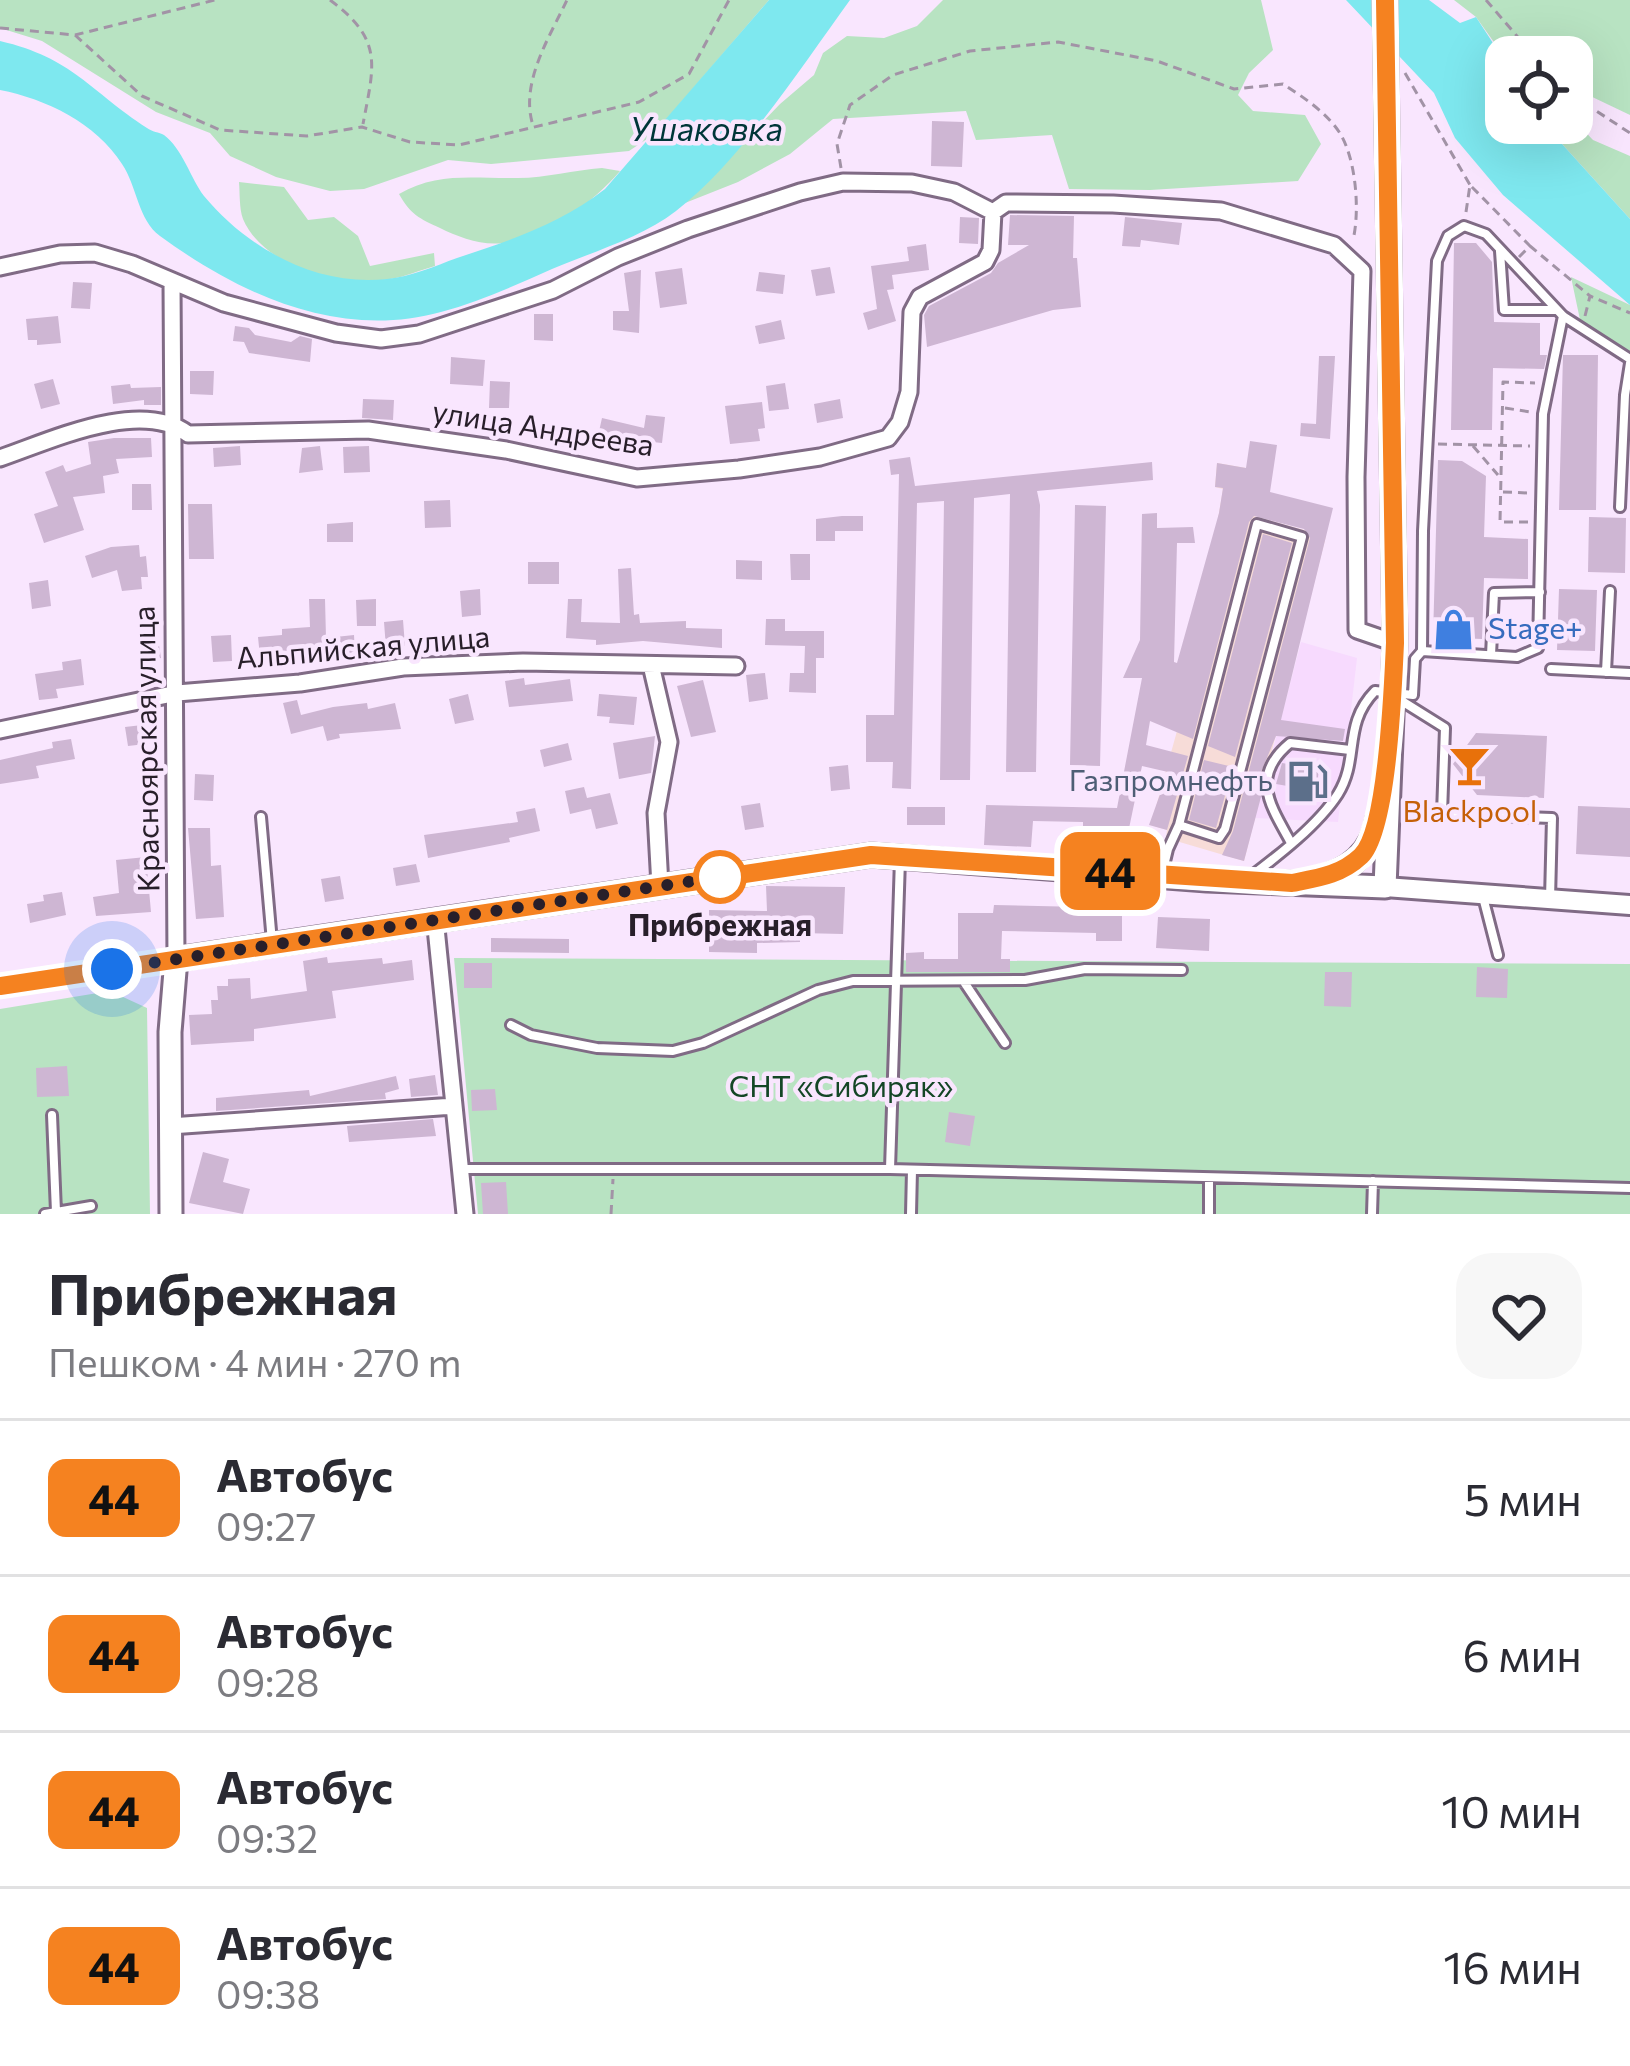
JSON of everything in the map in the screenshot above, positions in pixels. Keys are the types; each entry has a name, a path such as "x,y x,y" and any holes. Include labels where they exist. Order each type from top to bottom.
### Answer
{"main road":[{"path":"176,959 871,855 1385,887 1395,643 1385,0"},
{"path":"1292,883 1333,876 1368,848 1376,832 1389,747"},
{"name":"Красноярская улица","path":"171,1214 170,1032 176,959"}],"street":[{"path":"0,268 61,254 95,254 132,264 224,303 336,333 381,339 419,334 553,290 618,257 688,230 843,182 912,183 954,192 993,212 1006,203 1221,211 1334,245 1361,271 1357,630 1395,643"},
{"name":"улица Андреева","path":"0,458 90,427 128,421 173,422 188,434 368,430 427,436 637,478 820,457 888,438 900,422 911,373 912,312 920,298 985,262 992,250 993,212"},
{"name":"Красноярская улица","path":"172,282 176,959"},
{"name":"Альпийская улица","path":"0,730 177,692 300,683 403,667 523,662 736,666"},
{"path":"651,664 669,742 656,813 660,886"},
{"path":"1385,887 1630,905"},
{"path":"435,918 465,1214"},
{"path":"0,986 176,959"},
{"path":"170,1126 454,1106"}],"lane":[{"path":"1245,881 1339,793 1360,706 1375,691 1414,695 1415,658 1422,651 1437,261 1448,236 1464,226 1486,234 1560,313 1630,361 1624,395 1620,507"},
{"path":"1500,250 1504,310 1560,313"},
{"path":"1422,651 1517,657 1538,648 1543,414 1560,313"},
{"path":"1161,876 1179,825 1257,524 1302,537 1225,829 1219,838 1179,825"},
{"path":"1606,672 1610,591"},
{"path":"1491,656 1495,592 1540,592"},
{"path":"1551,669 1630,673"},
{"path":"1392,695 1445,728 1442,814 1552,818 1550,900"},
{"path":"1290,841 1267,800 1265,782 1280,752 1290,743 1350,750"},
{"path":"261,817 272,944"},
{"path":"890,1169 900,855"},
{"path":"1483,896 1498,955"},
{"path":"511,1025 531,1035 597,1048 673,1051 703,1043 818,989 854,982 1052,977 1085,969 1182,970"},
{"path":"963,981 1005,1043"},
{"path":"52,1115 56,1212"},
{"path":"461,1169 890,1169 1630,1188"},
{"path":"911,1214 912,1170"},
{"path":"1209,1178 1209,1214"},
{"path":"1372,1214 1373,1181"},
{"path":"45,1214 91,1206"}],"path":[{"path":"0,28 75,35 215,0"},
{"path":"330,0 353,17 375,57 362,127"},
{"path":"532,125 528,109 533,76 567,0"},
{"path":"75,35 142,96 220,130 307,136 362,127 410,142 459,146 639,102 688,74 729,0"},
{"path":"1486,0 1517,36"},
{"path":"843,182 837,144 850,105 893,75 970,51 1058,42 1156,62 1234,88 1283,83 1313,105 1341,136 1352,175 1357,224 1349,259"},
{"path":"1401,67 1470,185 1530,246 1590,296 1630,313"},
{"path":"1593,108 1630,133"},
{"path":"1464,226 1470,185"},
{"path":"1513,263 1530,246"},
{"path":"1582,328 1590,296"},
{"path":"1541,522 1500,522 1504,382 1549,384"},
{"path":"1503,408 1543,414"},
{"path":"1430,443 1543,446"},
{"path":"1472,444 1501,478"},
{"path":"1501,492 1542,493"},
{"path":"611,1214 613,1177"}],"shaded area":[{"path":"1217,463 1246,468 1239,512 1326,536 1244,861 1166,838 1167,830 1151,825 1177,731 1219,513 1223,489 1215,487"},
{"path":"1301,642 1357,658 1338,822 1255,818"}],"green space":[{"path":"0,0 769,0 653,135 629,151 491,164 448,160 364,189 330,191 276,177 230,156 210,133 156,112 42,41 0,28"},
{"path":"943,0 1261,0 1273,50 1249,73 1238,95 1253,111 1305,115 1321,144 1298,181 1150,190 1069,189 1052,135 976,140 966,111 833,119 790,154 685,203 814,75 823,53 847,36 884,38 917,26"},
{"path":"1454,0 1630,0 1630,115 1593,97 1593,36 1490,36 1476,17"},
{"path":"1593,140 1630,156 1630,219 1562,144 1593,144"},
{"path":"602,168 620,171 552,226 503,243 454,235 421,219 399,194 443,179 528,178"},
{"path":"239,182 284,187 308,220 334,217 358,236 370,266 434,253 435,266 370,281 327,276 286,262 253,236 243,219"},
{"path":"1571,277 1630,305 1630,366 1583,334"},
{"name":"СНТ «Сибиряк»","path":"454,958 1630,964 1630,1214 478,1214"},
{"path":"110,991 147,1008 150,1214 0,1214 0,1009"}],"water":[{"name":"Ушаковка","path":"769,0 850,0 769,112 700,191 662,221 616,244 469,303 403,319 329,316 293,307 224,277 153,229 122,164 98,136 52,107 0,90 0,41 46,57 164,135 204,196 263,248 335,277 387,279 534,230 605,189"},
{"path":"1346,0 1429,0 1460,23 1476,17 1488,36 1485,144 1562,144 1630,219 1630,305 1503,195 1455,138 1434,93"}],"building":[{"path":"932,121 964,122 962,167 931,166"},
{"path":"1010,215 1074,216 1073,258 1077,258 1081,307 1053,310 927,347 924,315 929,306 991,273 998,263 1029,245 1008,245"},
{"path":"960,217 979,218 978,244 959,243"},
{"path":"1125,217 1182,223 1179,245 1141,240 1140,247 1122,246"},
{"path":"1454,243 1476,243 1492,262 1494,322 1540,323 1540,355 1547,355 1544,369 1493,368 1492,430 1451,430"},
{"path":"926,244 929,270 892,275 894,289 887,290 896,321 868,330 863,313 877,309 871,266 909,261 907,247"},
{"path":"830,267 835,293 816,296 811,270"},
{"path":"682,268 687,304 660,308 655,272"},
{"path":"641,270 639,333 613,330 613,311 629,311 624,273"},
{"path":"759,272 785,275 783,294 756,291"},
{"path":"73,282 92,283 90,309 71,308"},
{"path":"534,314 553,314 553,341 534,340"},
{"path":"58,316 61,343 37,345 37,340 28,340 26,319"},
{"path":"781,320 785,339 759,344 755,326"},
{"path":"235,326 291,342 300,336 312,339 310,362 249,353 244,342 233,341"},
{"path":"1563,355 1598,355 1596,510 1559,510"},
{"path":"1319,356 1335,356 1330,439 1300,436 1301,423 1316,424"},
{"path":"451,357 485,360 483,386 450,384"},
{"path":"190,371 214,371 213,395 190,394"},
{"path":"53,379 60,404 41,409 34,384"},
{"path":"490,381 510,382 509,408 489,408"},
{"path":"785,383 789,409 769,411 766,386"},
{"path":"130,384 131,388 161,387 161,405 144,405 144,400 113,404 111,386"},
{"path":"363,399 394,400 393,420 362,418"},
{"path":"840,399 843,418 817,423 814,404"},
{"path":"762,402 765,428 758,429 760,441 730,444 725,406"},
{"path":"646,415 665,417 662,443 625,439 622,451 596,445 602,418 644,428"},
{"path":"554,425 580,430 576,449 551,444"},
{"path":"151,438 152,457 116,459 119,473 103,476 105,493 73,497 84,530 44,543 34,514 58,506 45,472 63,465 66,472 91,464 88,442"},
{"path":"1250,441 1277,445 1270,492 1333,508 1281,720 1345,729 1343,741 1276,736 1259,777 1261,797 1244,861 1222,855 1233,831 1310,538 1304,529 1254,516 1193,739 1150,721 1146,745 1188,756 1167,830 1149,825 1168,772 1142,766 1127,838 1083,840 1083,822 1033,821 1031,847 984,845 986,805 1117,808 1142,678 1123,678 1140,640 1142,514 1157,513 1157,528 1193,527 1195,543 1177,543 1177,663 1219,513 1223,488 1215,487 1217,463 1246,468"},
{"path":"240,446 241,465 214,467 213,448"},
{"path":"320,446 323,470 299,473 302,448"},
{"path":"369,446 370,472 344,473 343,447"},
{"path":"910,457 915,486 1152,462 1153,480 1037,491 1036,772 1006,772 1010,494 974,498 970,780 940,780 944,501 917,503 911,789 892,788 893,762 866,762 866,715 894,715 899,474 891,475 889,460"},
{"path":"1438,460 1462,461 1486,476 1484,537 1528,539 1528,579 1484,578 1482,639 1433,637"},
{"path":"132,484 151,484 152,510 132,510"},
{"path":"450,500 451,527 425,528 424,501"},
{"path":"188,504 212,504 214,559 189,559"},
{"path":"1075,505 1106,506 1100,766 1070,765"},
{"path":"863,516 863,531 835,531 835,541 816,541 816,519"},
{"path":"1589,517 1626,518 1625,573 1588,572"},
{"path":"353,522 353,542 327,542 327,524"},
{"path":"1263,534 1292,543 1235,757 1208,746"},
{"path":"139,545 140,557 146,556 148,577 141,577 142,589 122,591 117,570 92,578 85,556 111,547"},
{"path":"790,554 810,554 810,580 791,580"},
{"path":"736,560 762,561 762,580 736,579"},
{"path":"528,562 559,562 559,584 528,584"},
{"path":"631,568 634,615 639,614 640,623 686,621 686,628 722,629 722,648 643,641 596,645 596,640 566,638 568,599 582,599 581,622 620,623 618,569"},
{"path":"48,580 51,606 32,609 29,583"},
{"path":"480,589 481,615 462,617 460,591"},
{"path":"1559,589 1597,590 1595,651 1557,650"},
{"path":"309,599 325,599 326,638 354,635 355,655 341,656 340,651 260,657 258,637 310,627"},
{"path":"376,599 376,626 357,626 356,600"},
{"path":"766,619 785,619 785,631 824,631 824,658 816,658 816,693 789,692 790,673 804,673 805,646 765,645"},
{"path":"403,620 405,646 386,648 384,622"},
{"path":"157,632 161,658 142,661 138,635"},
{"path":"231,635 232,661 213,662 211,636"},
{"path":"81,659 84,685 56,689 58,698 39,700 35,674 63,670 62,662"},
{"path":"765,673 768,699 749,702 746,675"},
{"path":"524,678 525,685 570,679 573,701 509,707 505,681"},
{"path":"703,680 716,732 691,737 677,686"},
{"path":"468,694 474,720 455,724 449,699"},
{"path":"599,694 637,697 634,725 609,723 610,717 597,716"},
{"path":"297,700 301,715 333,707 367,703 368,709 395,703 401,729 339,734 340,738 327,741 323,726 291,734 283,703"},
{"path":"151,724 154,743 128,746 125,727"},
{"path":"1476,733 1547,736 1544,798 1477,795 1453,764"},
{"path":"655,736 651,773 619,779 613,743"},
{"path":"71,739 75,759 36,766 39,778 0,784 0,760"},
{"path":"568,743 572,760 544,767 540,750"},
{"path":"1204,760 1233,767 1216,828 1189,820"},
{"path":"1282,763 1319,769 1316,791 1276,784"},
{"path":"848,765 850,789 831,791 829,767"},
{"path":"195,774 214,775 213,801 194,800"},
{"path":"584,787 587,798 610,793 618,824 596,829 591,809 570,814 565,791"},
{"path":"760,803 764,827 745,830 741,806"},
{"path":"1578,806 1630,808 1630,857 1576,854"},
{"path":"907,807 945,807 945,825 907,825"},
{"path":"535,808 540,831 509,838 510,842 428,858 424,835 518,822 516,812"},
{"path":"188,828 210,828 211,866 221,865 224,917 196,919"},
{"path":"146,857 151,912 96,916 93,897 119,893 116,860"},
{"path":"416,864 420,882 396,886 393,868"},
{"path":"340,876 344,899 325,902 321,879"},
{"path":"766,886 845,887 843,934 800,933 800,942 757,943 757,953 709,952 709,910 767,911"},
{"path":"62,892 66,915 30,923 27,904"},
{"path":"994,905 1122,913 1122,941 1096,941 1096,933 1002,931 1001,959 1010,959 1010,972 906,972 906,953 924,952 924,959 958,959 958,913 993,913"},
{"path":"1158,917 1210,919 1209,951 1156,948"},
{"path":"491,938 569,939 569,953 491,952"},
{"path":"327,957 328,963 412,960 414,980 332,991 336,1018 254,1029 254,1041 191,1045 189,1015 212,1014 217,986 228,986 228,979 250,978 251,999 307,991 303,961"},
{"path":"464,963 492,963 492,988 464,988"},
{"path":"1477,967 1508,969 1507,998 1476,997"},
{"path":"1325,972 1352,972 1351,1007 1324,1006"},
{"path":"67,1066 69,1096 37,1097 36,1068"},
{"path":"435,1075 438,1095 411,1097 409,1079"},
{"path":"396,1076 399,1089 385,1093 386,1099 216,1111 216,1098 309,1090 310,1096"},
{"path":"495,1089 497,1110 472,1111 471,1090"},
{"path":"949,1112 975,1116 970,1146 945,1142"},
{"path":"433,1119 436,1136 349,1142 347,1126"},
{"path":"203,1152 229,1159 223,1182 250,1189 243,1214 189,1203"},
{"path":"506,1182 508,1214 483,1214 481,1183"}],"bus line":[{"name":"44","path":"0,986 871,855 1292,883 1333,876 1359,859 1376,832 1389,747 1395,643 1385,0"}],"place":[{"name":"Stage+","path":"1454,629"},
{"name":"Blackpool","path":"1470,766"},
{"name":"Газпромнефть","path":"1307,781"},
{"name":"Прибрежная","path":"720,877"}],"route":[{"path":"112,969 720,877"}]}
